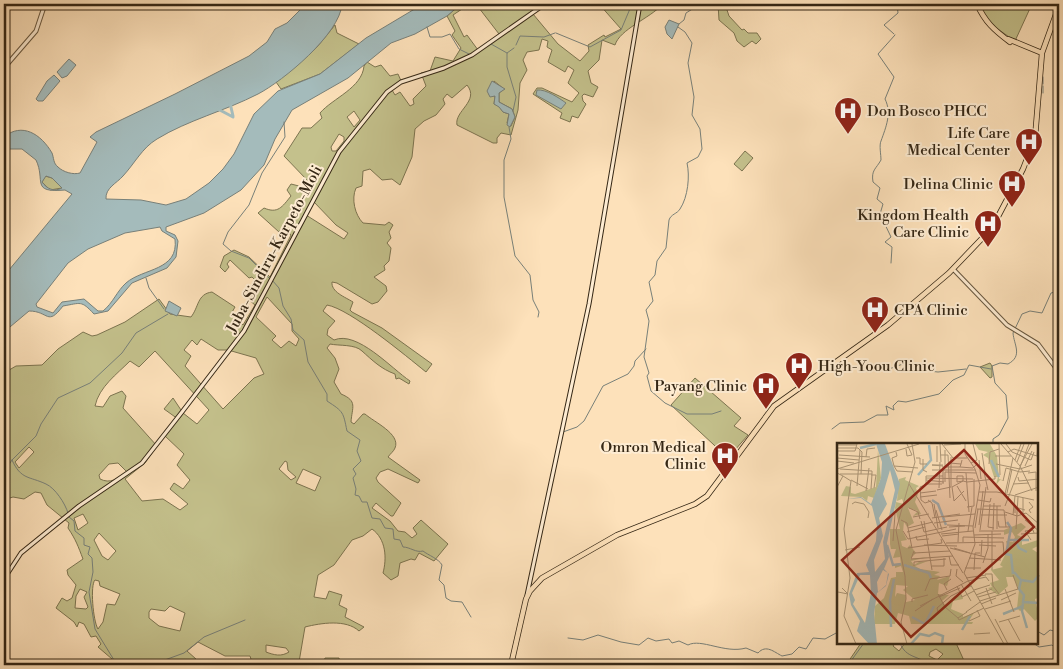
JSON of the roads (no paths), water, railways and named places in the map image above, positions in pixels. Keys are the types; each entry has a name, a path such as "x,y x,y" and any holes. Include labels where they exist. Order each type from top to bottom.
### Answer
{"main road":[{"path":"4,68 36,31 45,4"},
{"name":"Juba-Sindiru-Karpeto-Moli","path":"4,579 21,553 79,506 142,463 244,331 339,152 390,90 405,80 444,68 468,57 545,4"},
{"path":"511,665 589,304 640,4"},
{"path":"977,4 986,22 997,34 1010,42 1008,39 1042,54"},
{"path":"525,602 536,584 564,565 617,536 695,504 707,496 774,406 883,329 953,268 992,228 1031,152 1038,124 1042,54 1059,6"},
{"path":"953,268 1007,325 1038,344 1059,372"}],"water":[{"path":"306,4 342,4 339,16 332,29 295,68 258,94 181,126 157,139 143,151 123,176 109,189 106,199 141,200 166,205 186,199 209,183 223,169 234,154 254,114 278,91 320,74 366,38 423,4 461,4 447,16 415,34 391,43 348,78 292,110 275,139 264,165 241,190 204,213 166,227 166,231 175,235 178,241 176,257 167,268 132,283 108,311 94,314 86,306 77,304 63,306 54,316 50,317 29,311 4,332 4,276 72,194 65,190 54,190 47,190 43,187 36,160 22,149 4,149 4,137 18,130 31,132 48,146 55,164 60,169 65,172 80,173 97,142 90,137 96,132 249,56 267,42 275,29 287,23","holes":["46,176 52,178 62,188 53,190 46,186 42,182","160,227 162,231 175,239 175,249 171,257 166,263 126,283 103,311 98,311 84,299 62,302 53,313 37,307 36,304 68,263 88,249 125,233"]},
{"path":"669,20 679,24 672,39 667,34 665,27"},
{"path":"69,59 76,65 67,76 62,78 57,72"},
{"path":"54,75 60,81 43,101 38,101 36,99 47,81"},
{"path":"492,81 505,89 499,93 499,102 512,109 515,117 510,127 507,125 509,114 503,112 494,104 495,96 490,97 487,91"},
{"path":"537,90 548,92 566,103 561,109 536,95"},
{"path":"169,301 181,308 177,316 165,311"}],"waterway":[{"path":"556,33 590,47 621,30 632,4"},
{"path":"679,24 684,20 686,13 694,8 696,4"},
{"path":"894,34 884,25 898,13 897,4"},
{"path":"427,27 430,37 442,37 450,34 459,49 469,54"},
{"path":"678,27 685,32 692,43 688,63 694,97 692,115 700,129 702,149 698,157 687,163 687,193 680,209 669,220 666,248 657,261 655,275 649,282 653,301 646,310 649,321 644,357 649,373 647,376 651,391 665,403 687,414 712,414 721,411"},
{"path":"516,45 520,36 544,37 555,33"},
{"path":"891,263 892,247 885,242 891,237 880,214 883,204 877,199 880,188 873,182 873,175 881,160 880,143 888,115 885,99 894,77 878,54 895,35"},
{"path":"491,44 507,53"},
{"path":"513,111 516,97 507,67 507,53 514,48"},
{"path":"1043,77 1043,84"},
{"path":"1043,86 1043,93"},
{"path":"230,103 233,116"},
{"path":"216,108 233,117"},
{"path":"270,279 249,258 231,251 223,244 228,232 249,205 262,173 285,137 284,122"},
{"path":"509,127 511,139 504,160 504,197 515,256 530,275 533,300 539,312 538,317"},
{"path":"146,278 149,288 164,309"},
{"path":"272,280 279,288 283,306 291,319 293,330 304,340 308,362 327,394 327,401 342,413 347,431 360,440 357,451 361,461 353,469 356,474 353,478 356,489 355,495 359,496 362,502 367,502 372,518 380,519 385,528 393,529 394,539 400,540 403,547 423,551 441,563 439,580 444,585 446,598 451,601 462,602 471,617"},
{"path":"993,443 993,439 999,435 1008,418 1006,395 995,383 992,366 1000,363 1008,364 1013,361 1016,354 1013,333 1022,314 1030,311 1042,313 1051,293 1059,291"},
{"path":"4,472 12,460 36,436 41,424 58,398 90,383 122,353 136,333 168,314"},
{"path":"563,432 577,427 584,421 603,386 628,374 635,361 646,349"},
{"path":"886,370 903,364 920,370 938,372 966,369"},
{"path":"832,429 840,423 864,422 877,415 888,415 886,406 894,410 893,406 898,401 906,402 939,394 953,380 964,375 969,365 991,369"},
{"path":"12,460 22,474 53,489 62,500 68,513"},
{"path":"69,517 74,521 75,531 84,538 84,545 90,547 88,554 92,558 93,572 89,592 95,629 117,665"},
{"path":"151,665 184,653 204,637 245,620"},
{"path":"1038,632 1044,635 1050,630 1054,631 1059,623"},
{"path":"568,638 583,640 598,635 639,645 648,638 656,641 669,639 672,643 679,641 688,645 700,643 730,649 746,648 758,653 761,650 767,649 782,656 792,654 799,647 806,649 813,638 825,639 837,633"},
{"path":"848,665 863,644"},
{"path":"901,644 906,652 929,665"},
{"path":"1034,644 1039,647 1052,645 1059,652"},
{"path":"914,665 916,660"}],"place":[{"name":"Don Bosco PHCC","path":"848,135"},
{"name":"Life Care Medical Center","path":"1029,166"},
{"name":"Delina Clinic","path":"1012,208"},
{"name":"Kingdom Health Care Clinic","path":"988,248"},
{"name":"CPA Clinic","path":"875,334"},
{"name":"High-Yoou Clinic","path":"799,390"},
{"name":"Payang Clinic","path":"766,410"},
{"name":"Omron Medical Clinic","path":"725,480"}]}
